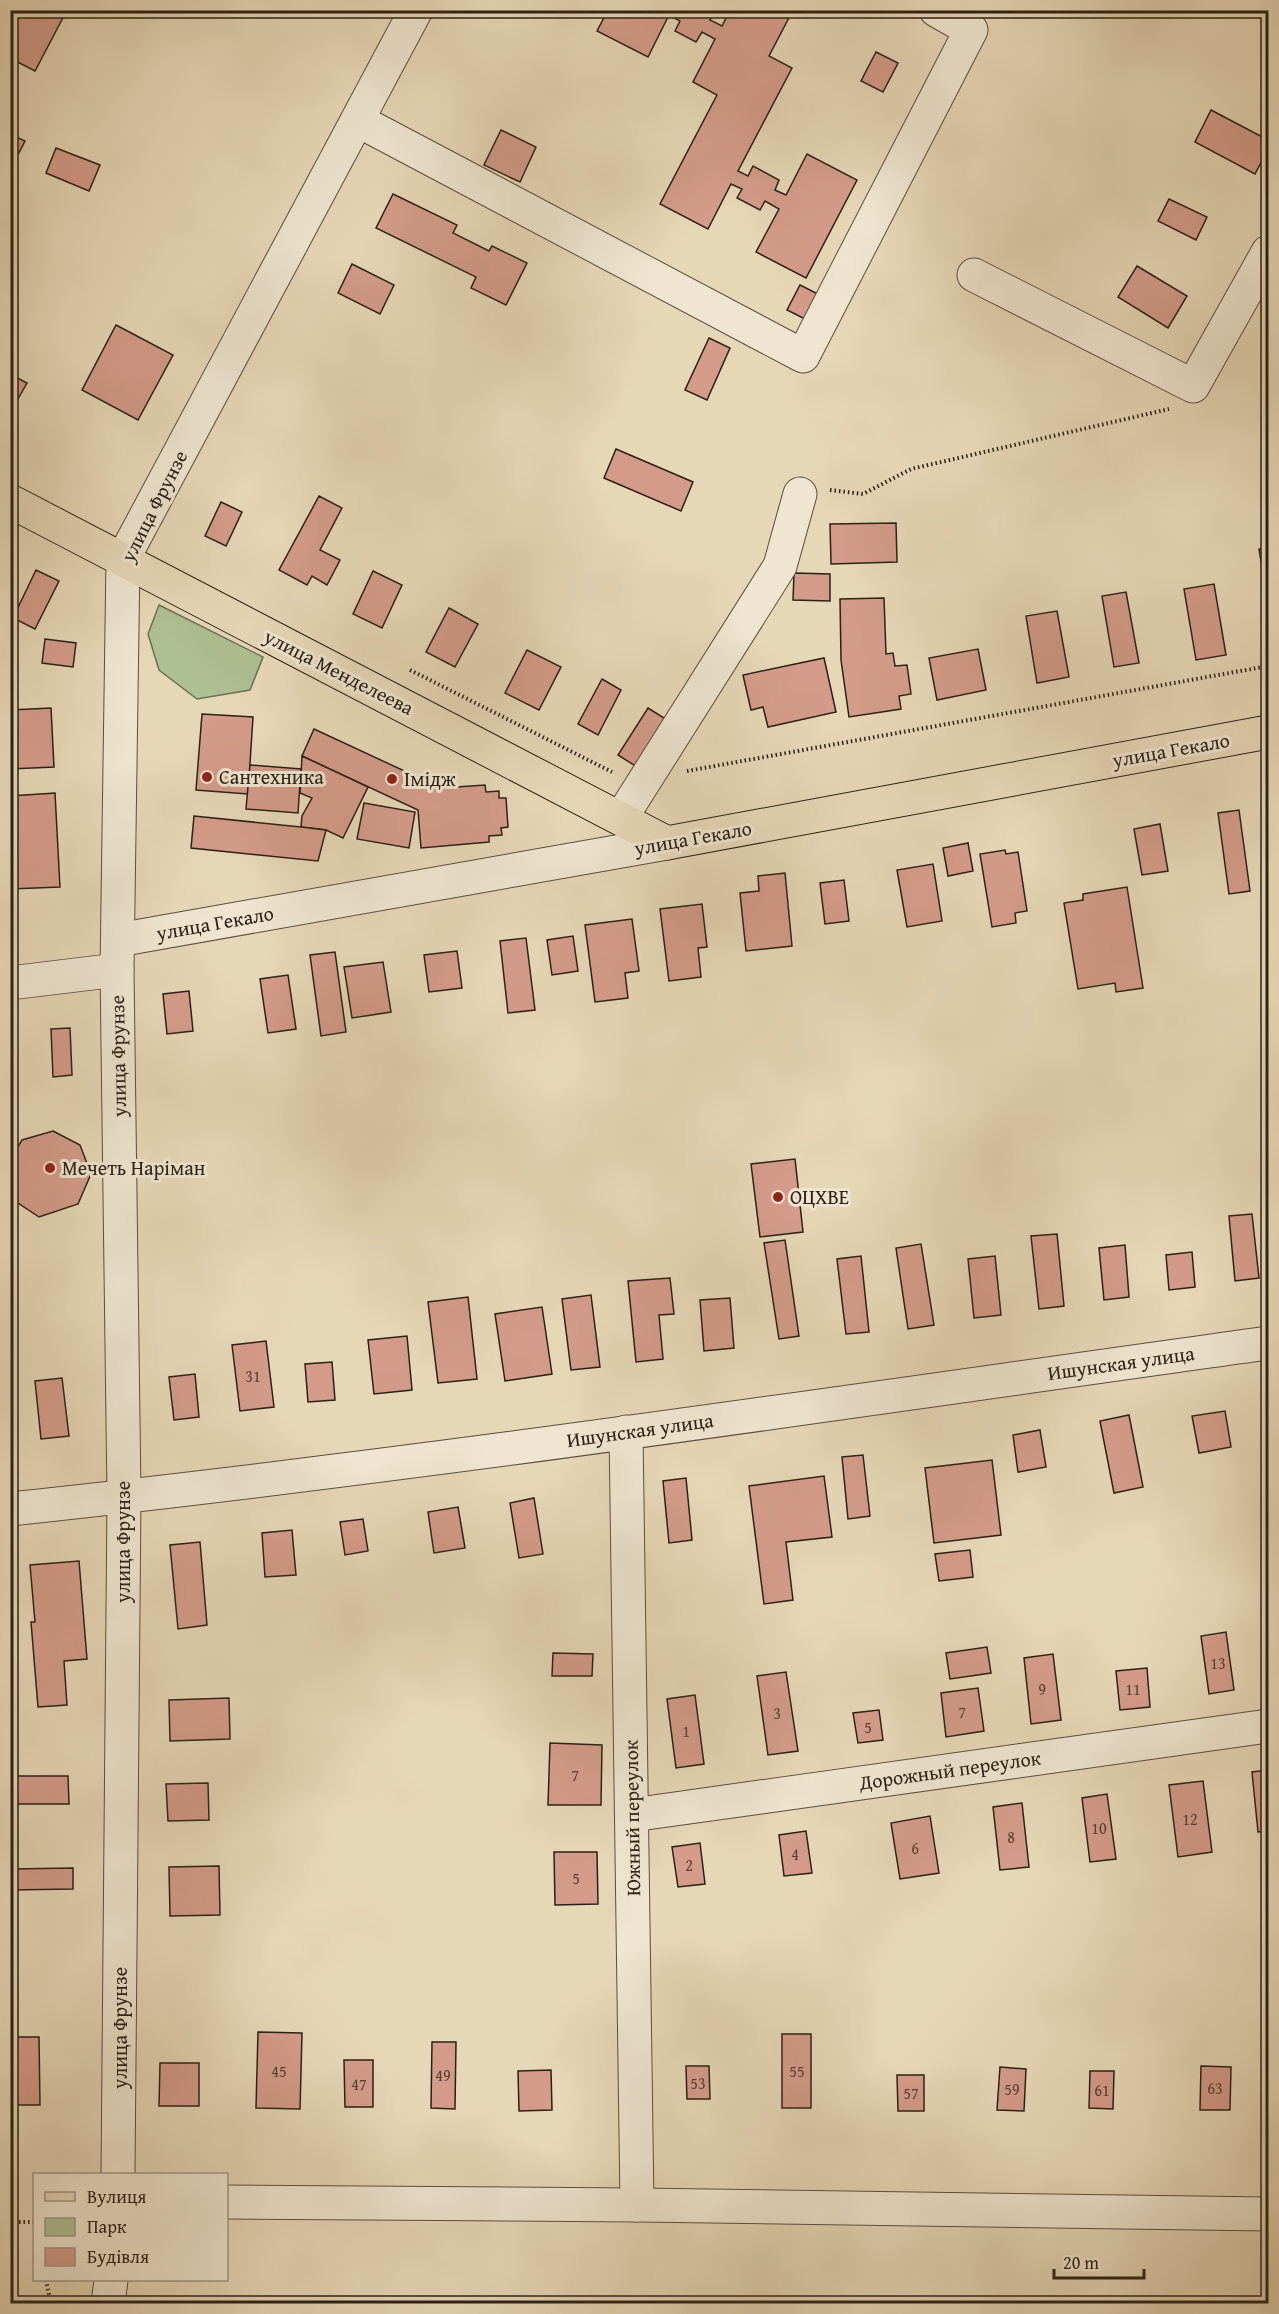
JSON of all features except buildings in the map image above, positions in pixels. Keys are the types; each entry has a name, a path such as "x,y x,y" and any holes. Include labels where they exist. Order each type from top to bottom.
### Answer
{"main road":[{"name":"улица Менделеева","path":"10,501 667,843"},
{"name":"улица Гекало","path":"667,843 1269,732"}],"street":[{"name":"улица Фрунзе","path":"118,2173 124,1497 117,955 123,559 359,121 416,10"},
{"path":"359,121 802,356 971,30 936,10"},
{"path":"974,275 1193,386 1269,252"},
{"path":"621,818 780,566 800,494"},
{"name":"улица Гекало","path":"10,983 117,955 667,843"},
{"name":"Ишунская улица","path":"10,1509 124,1497 626,1432 1269,1343"},
{"name":"Южный переулок","path":"626,1432 637,2205"},
{"name":"Дорожный переулок","path":"632,1815 1269,1726"},
{"path":"228,2202 1269,2214"},
{"path":"108,2304 111,2281"}],"path":[{"path":"800,494 820,488 863,494 911,469 1174,408 1193,386"},
{"path":"402,667 626,778 647,778 1269,666"},
{"path":"10,2222 33,2223"},
{"path":"46,2281 51,2304"}],"green space":[{"path":"159,605 263,657 250,690 197,699 159,670 148,634"}],"place":[{"name":"Сантехника","path":"207,777"},
{"name":"Імідж","path":"392,779"},
{"name":"Мечеть Наріман","path":"50,1168"},
{"name":"ОЦХВЕ","path":"778,1197"}]}
